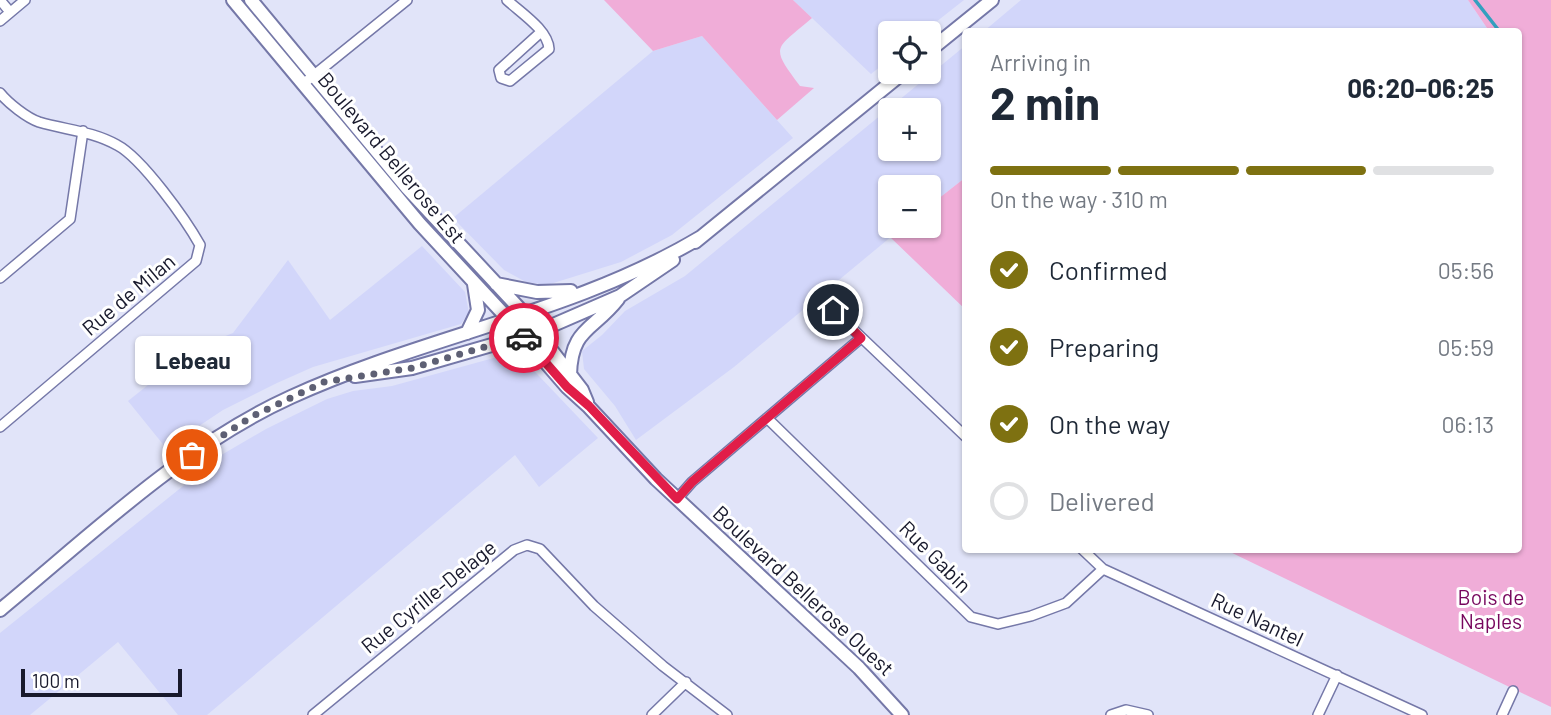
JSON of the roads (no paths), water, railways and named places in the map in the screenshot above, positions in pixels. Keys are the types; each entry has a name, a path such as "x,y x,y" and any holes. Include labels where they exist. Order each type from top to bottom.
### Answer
{"main road":[{"name":"Boulevard Bellerose Est","path":"233,0 537,331"},
{"name":"Boulevard Bellerose Est","path":"251,0 308,80 401,201 523,336"},
{"path":"941,41 992,0"},
{"path":"332,380 412,368 523,336 620,296 652,276 889,84"},
{"path":"0,610 162,477 239,424 276,404 407,351 524,315 588,290 656,262 701,237"},
{"path":"467,333 478,310 474,284"},
{"path":"496,284 541,293 588,290"},
{"path":"570,375 572,350 578,337 607,313 620,296"},
{"name":"Boulevard Bellerose Ouest","path":"537,331 582,390 589,406"},
{"name":"Boulevard Bellerose Ouest","path":"523,336 567,387 589,406 642,465 859,668 902,715"}],"street":[{"path":"0,0 10,12"},
{"path":"0,20 25,0"},
{"path":"308,80 407,0"},
{"path":"507,0 541,32 548,40 549,49 510,81 501,78 499,70 541,32"},
{"name":"Rue de Milan","path":"0,93 36,121 83,131 118,146 133,156 189,227 200,246 196,261 0,428"},
{"path":"0,278 70,219 83,131"},
{"path":"819,297 962,433"},
{"path":"677,499 692,482 861,338"},
{"name":"Rue Gabin","path":"767,418 971,617 998,624 1031,616 1066,603 1103,569"},
{"name":"Rue Cyrille-Delage","path":"313,715 514,550 527,545 540,549 594,606 663,666 727,715"},
{"name":"Rue Nantel","path":"1086,553 1103,569 1422,715"},
{"path":"1318,715 1337,676"},
{"path":"652,715 686,682"},
{"path":"1502,715 1513,691"},
{"path":"1111,715 1126,710 1148,715"}],"waterway":[{"path":"1475,0 1497,28"}],"place":[{"name":"Lebeau","path":"192,455"}],"park label":[{"name":"Bois de Naples","path":"1491,610"}]}
